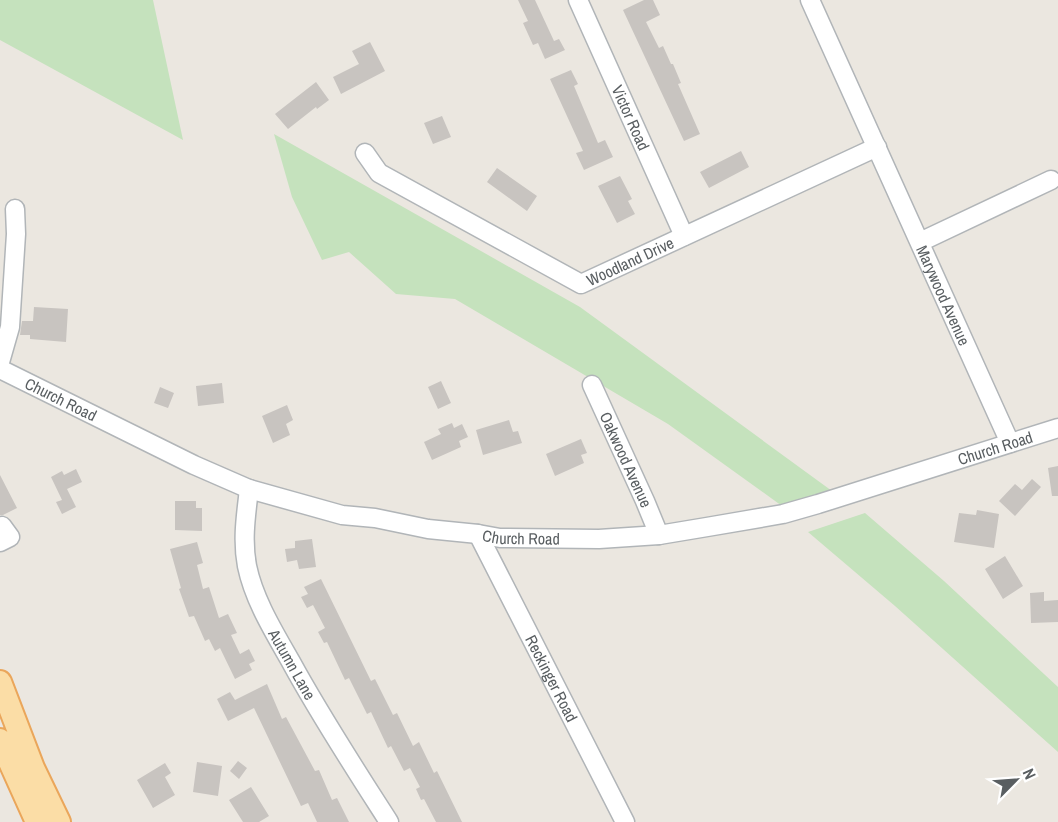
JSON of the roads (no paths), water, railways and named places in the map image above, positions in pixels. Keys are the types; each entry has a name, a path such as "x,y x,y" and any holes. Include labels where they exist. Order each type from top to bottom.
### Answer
{"main road":[{"path":"0,682 33,768 59,822"},
{"path":"0,740 37,822"}],"street":[{"name":"Victor Road","path":"578,0 684,236"},
{"name":"Marywood Avenue","path":"810,0 1010,442"},
{"name":"Woodland Drive","path":"365,153 379,173 581,285 877,147"},
{"path":"920,242 1051,180"},
{"path":"0,362 10,327 16,234 15,209"},
{"name":"Church Road","path":"0,369 194,465 249,489 342,515 500,538 599,539 658,535 783,514 1058,428"},
{"name":"Oakwood Avenue","path":"592,386 645,501 658,535"},
{"name":"Autumn Lane","path":"249,489 244,536 247,566 254,591 316,706 389,822"},
{"name":"Reckinger Road","path":"478,534 625,822"}]}
